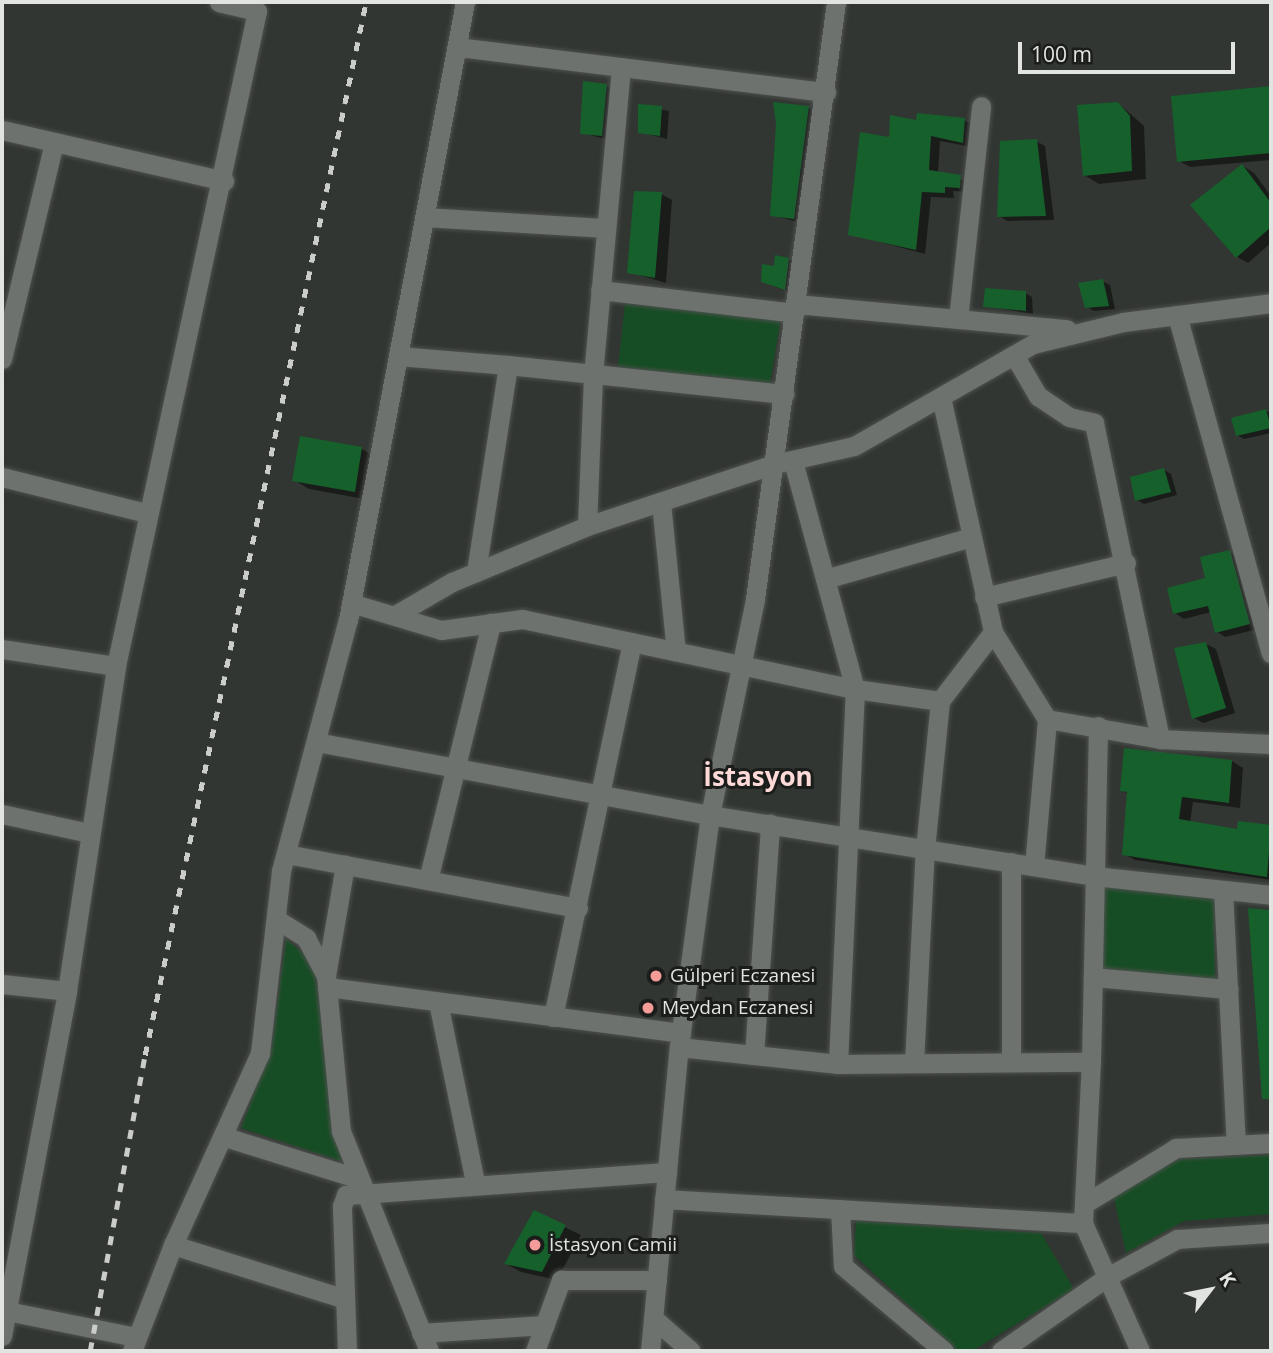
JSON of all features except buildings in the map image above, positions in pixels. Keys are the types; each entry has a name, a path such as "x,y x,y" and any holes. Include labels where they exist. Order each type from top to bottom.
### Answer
{"street":[{"path":"2,1336 4,1310 67,991 116,667 146,513 223,181 257,11 219,2"},
{"path":"4,1310 134,1344 173,1245 225,1137 261,1053 286,855 351,603 465,2"},
{"path":"650,1351 680,1040 710,815 783,462 784,394 836,2"},
{"path":"458,47 826,92"},
{"path":"587,526 593,375 621,67"},
{"path":"958,319 981,106"},
{"path":"2,130 223,181"},
{"path":"2,359 54,142"},
{"path":"425,217 606,228"},
{"path":"600,290 796,309 958,319 1076,330"},
{"path":"397,614 476,572 587,526 783,462 854,446 1014,355 1076,330 1271,303"},
{"path":"1177,315 1271,653"},
{"path":"1014,355 1038,396 1069,416 1094,422 1126,563 1160,739"},
{"path":"398,356 784,394"},
{"path":"476,572 508,365"},
{"path":"941,397 993,632 1046,719 1034,866"},
{"path":"783,462 825,579 855,689 838,1064"},
{"path":"2,477 146,513"},
{"path":"661,502 677,651"},
{"path":"825,579 971,537"},
{"path":"984,597 1126,563"},
{"path":"351,603 397,614 441,630 522,619 855,689 940,701"},
{"path":"428,880 491,623"},
{"path":"914,1063 925,849 940,701 993,632"},
{"path":"554,1017 632,642"},
{"path":"2,649 116,667"},
{"path":"1046,719 1160,739 1271,744"},
{"path":"1098,726 1091,1062 1083,1213 1107,1277 1140,1351"},
{"path":"316,742 710,815 1094,876 1271,895"},
{"path":"2,814 89,834"},
{"path":"754,1055 769,824"},
{"path":"286,855 578,908"},
{"path":"1011,862 1011,1062"},
{"path":"345,865 327,981 341,1130 359,1184 429,1351"},
{"path":"1223,890 1237,1145"},
{"path":"276,919 306,938 327,981"},
{"path":"1093,977 1228,989"},
{"path":"327,981 438,1002 554,1017 754,1055 838,1064 1091,1062"},
{"path":"2,984 67,991"},
{"path":"438,1002 475,1183"},
{"path":"225,1137 359,1184 475,1183 667,1172"},
{"path":"664,1199 840,1209 1083,1213 1176,1148 1271,1143"},
{"path":"347,1351 342,1206 346,1195 359,1184"},
{"path":"840,1209 843,1266 944,1351"},
{"path":"1001,1351 1107,1277 1177,1239 1271,1233"},
{"path":"173,1245 345,1299"},
{"path":"535,1351 561,1280 657,1280"},
{"path":"653,1318 691,1351"},
{"path":"421,1332 545,1325"}],"green space":[{"path":"625,304 781,318 770,383 618,367"},
{"path":"1103,883 1214,898 1215,982 1101,968"},
{"path":"286,939 309,958 315,972 343,1162 241,1128 271,1049"},
{"path":"1271,1155 1271,1214 1184,1221 1126,1253 1113,1193 1180,1159"},
{"path":"856,1221 1041,1233 1074,1289 972,1351 958,1351 854,1255"}],"railway":[{"path":"90,1351 145,1055 366,2"}],"place":[{"name":"Gülperi Eczanesi","path":"656,976"},
{"name":"Meydan Eczanesi","path":"648,1008"},
{"name":"İstasyon Camii","path":"535,1245"}],"district":[{"name":"İstasyon","path":"758,777"}]}
